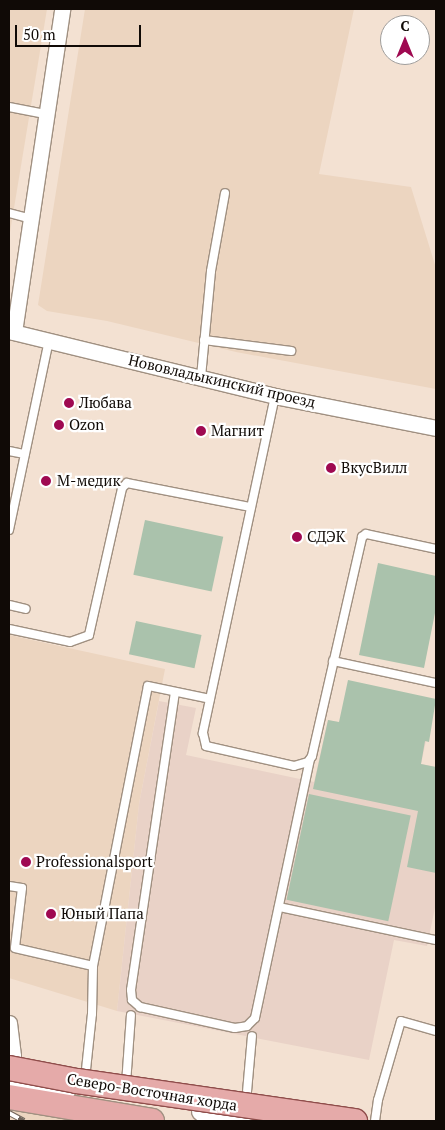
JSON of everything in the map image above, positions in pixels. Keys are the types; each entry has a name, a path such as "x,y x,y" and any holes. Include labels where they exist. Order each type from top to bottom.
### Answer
{"main road":[{"name":"Северо-Восточная хорда","path":"9,1082 77,1081 355,1121"},
{"name":"Северо-Восточная хорда","path":"9,1082 152,1121"}],"street":[{"path":"11,332 31,219 62,9"},
{"name":"Нововладыкинский проезд","path":"11,332 275,396 436,428"},
{"path":"9,1023 13,1056 9,1082 244,1117 284,1121"}],"lane":[{"path":"9,108 46,114"},
{"path":"200,377 212,271 225,193"},
{"path":"9,213 31,219"},
{"path":"9,530 49,340"},
{"path":"204,340 291,351"},
{"path":"275,396 202,739 206,746 294,766 310,760"},
{"path":"9,451 25,454"},
{"path":"9,629 70,642 89,635 122,488 127,483 251,507"},
{"path":"175,692 131,990 134,1004 235,1028 247,1026 255,1018 310,760 362,537 366,534 436,549"},
{"path":"9,605 26,609"},
{"path":"333,661 436,683"},
{"path":"83,1092 92,1014 93,966 148,686 210,699"},
{"path":"9,886 22,888 15,948 93,966"},
{"path":"279,906 436,940"},
{"path":"125,1099 131,1015"},
{"path":"375,1121 378,1100 401,1021 436,1031"},
{"path":"244,1117 252,1036"}],"shaded area":[{"path":"9,9 47,9 9,238"},
{"path":"85,9 354,9 319,174 411,187 436,268 436,389 236,352 107,321 47,311 38,305"},
{"path":"9,635 165,669 139,804 117,1011 9,978"},
{"path":"159,701 196,708 186,755 314,782 328,720 426,741 421,764 436,767 436,903 427,946 394,940 369,1060 117,1011 139,804"},
{"path":"9,1104 90,1121 9,1121"}],"green space":[{"path":"145,520 223,537 212,591 133,575"},
{"path":"378,563 436,576 436,608 424,668 359,655"},
{"path":"136,621 202,635 194,668 129,654"},
{"path":"348,680 436,699 429,742 425,741 421,764 436,767 436,873 407,867 418,811 313,789 328,720 339,722"},
{"path":"309,794 411,816 388,921 287,900"}],"railway":[{"path":"9,1113 24,1121"}],"place":[{"name":"Любава","path":"69,403"},
{"name":"Ozon","path":"59,425"},
{"name":"Магнит","path":"201,431"},
{"name":"ВкусВилл","path":"331,468"},
{"name":"М-медик","path":"46,481"},
{"name":"СДЭК","path":"297,537"},
{"name":"Professionalsport","path":"26,862"},
{"name":"Юный Папа","path":"51,914"}]}
